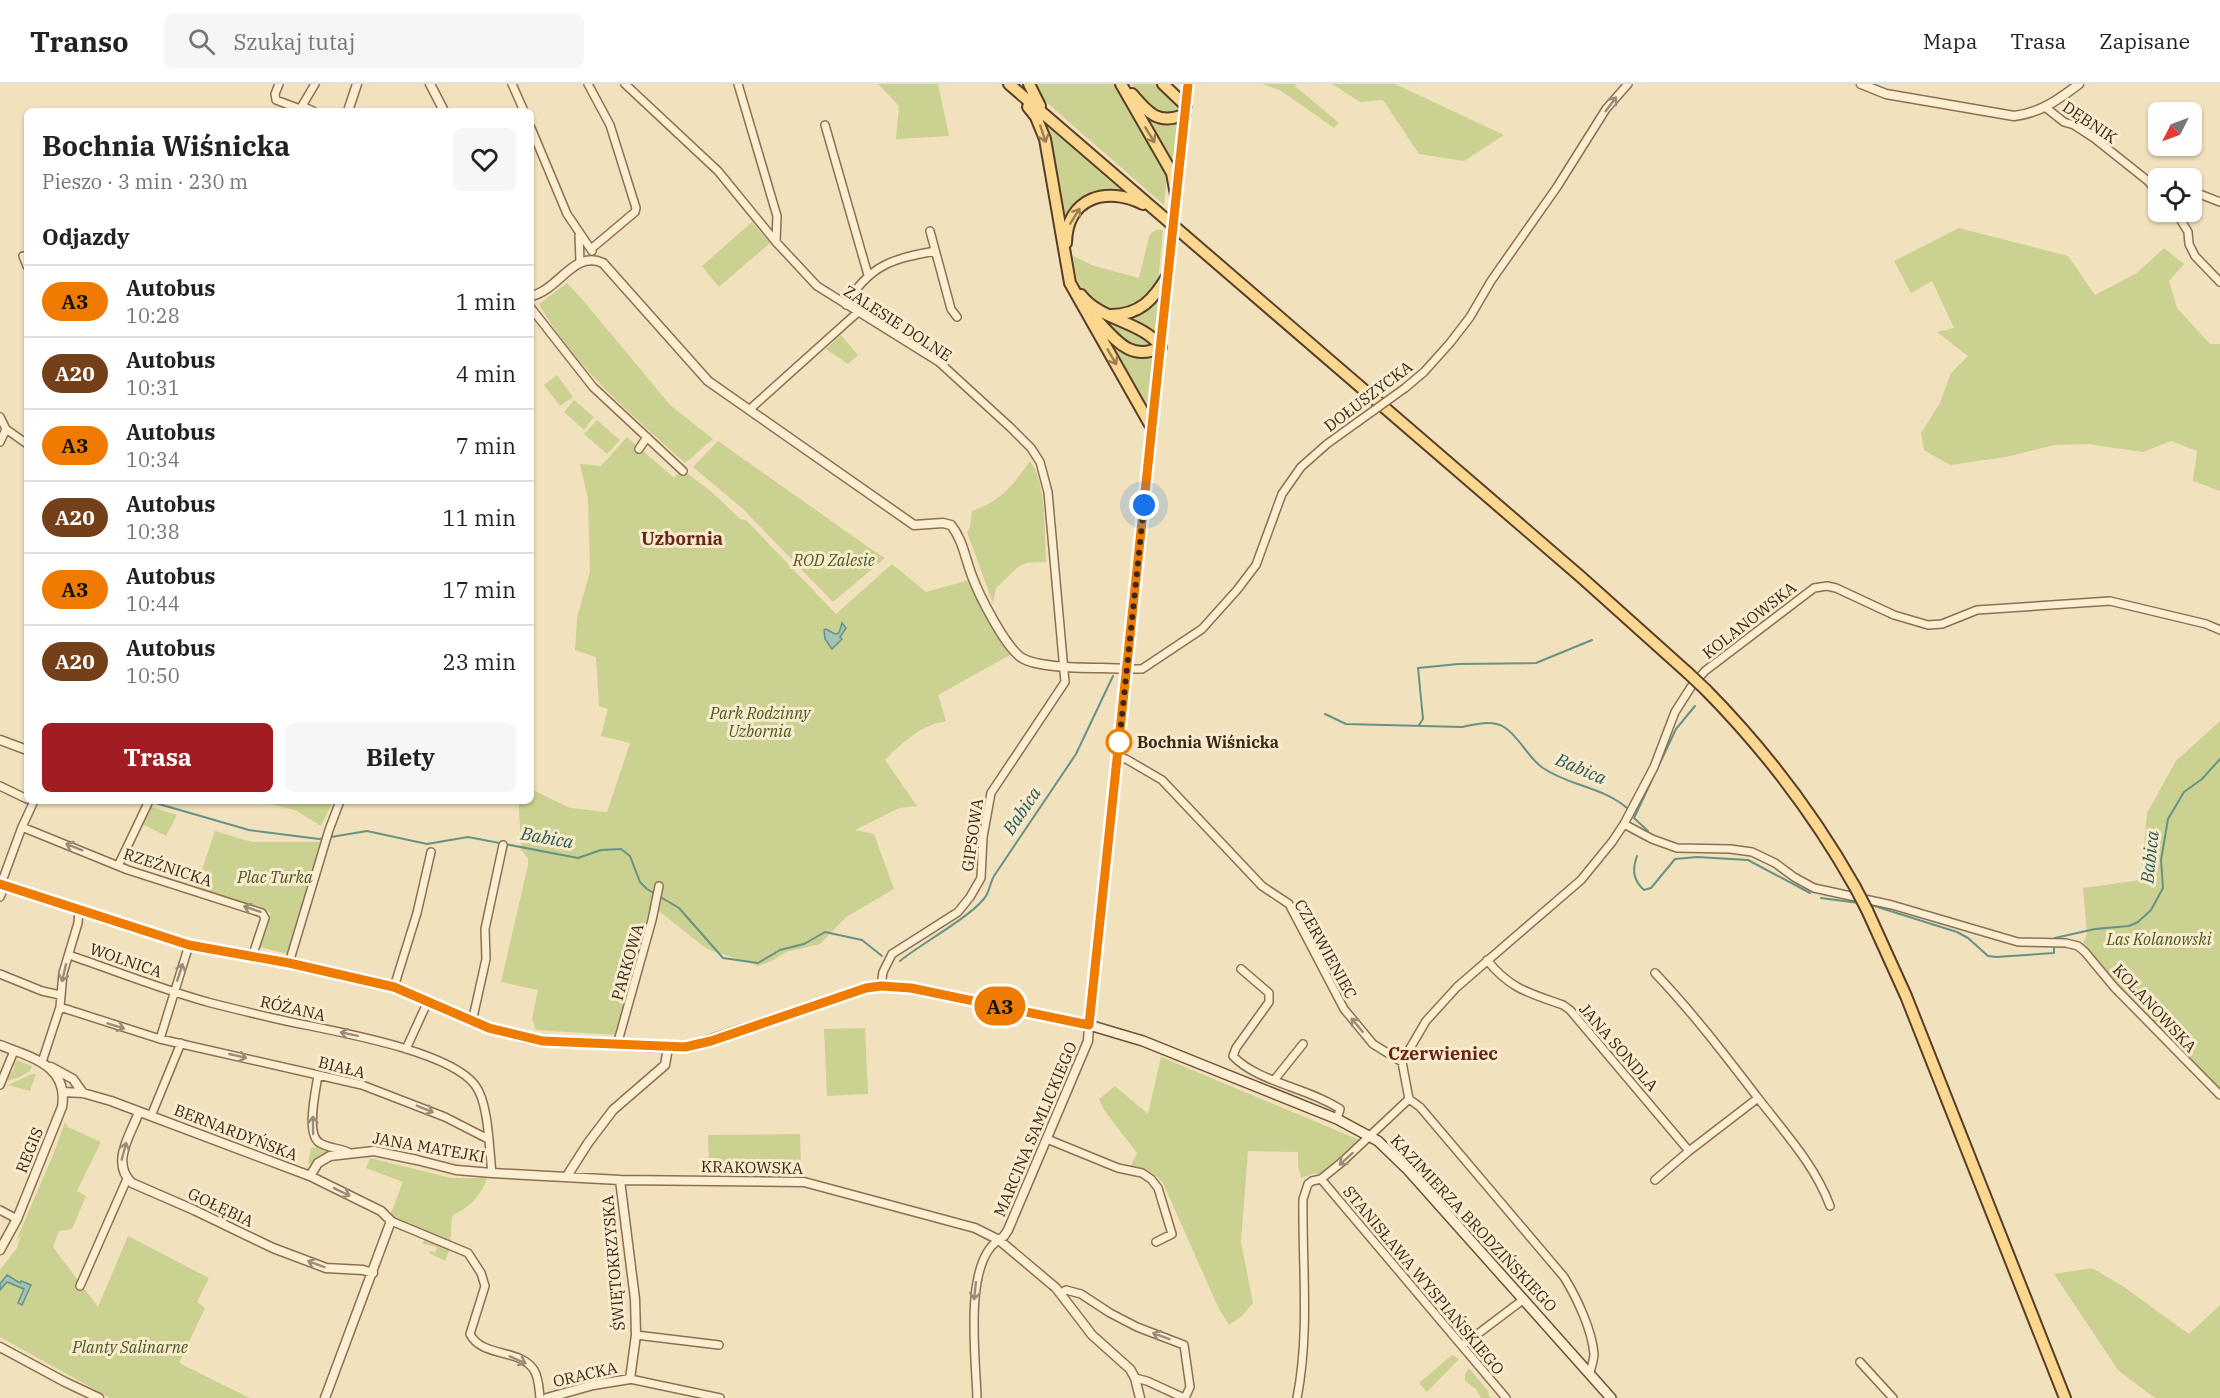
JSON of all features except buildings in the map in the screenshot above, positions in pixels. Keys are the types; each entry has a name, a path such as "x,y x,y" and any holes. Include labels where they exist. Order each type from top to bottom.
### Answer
{"main road":[{"path":"1029,84 1040,105 1061,128"},
{"path":"1123,84 1153,116 1167,119 1186,110"},
{"path":"1123,84 1172,173 1176,195"},
{"path":"1163,84 1186,110"},
{"path":"1089,1025 1188,84"},
{"path":"1010,85 1581,577 1688,673 1753,739 1782,776 1837,856 1867,910 1906,996 2066,1398"},
{"path":"1010,85 1036,117 1041,128 1070,283 1152,428"},
{"path":"1160,213 1121,195 1098,196 1081,207 1069,225 1066,243 1074,282 1078,292 1087,302 1107,315 1149,335 1161,347"},
{"path":"1107,315 1139,310 1158,292 1168,275"},
{"path":"1083,306 1125,347 1140,354 1161,347"},
{"name":"KAZIMIERZA BRODZIŃSKIEGO","path":"1089,1025 1143,1041 1337,1119 1370,1136 1394,1155 1408,1170 1611,1398"}],"street":[{"path":"279,84 275,94 276,100 297,108"},
{"path":"301,108 315,84"},
{"path":"349,108 357,84"},
{"path":"430,84 442,108"},
{"path":"512,84 523,108"},
{"path":"588,84 610,125 636,208 635,212 591,249"},
{"name":"ZALESIE DOLNE","path":"625,84 718,171 776,242 817,286 939,362 1031,448 1040,462 1048,492 1063,666"},
{"path":"738,84 777,216 776,242"},
{"name":"DOŁUSZYCKA","path":"1127,669 1142,669 1202,629 1256,565 1282,494 1301,467 1327,444 1405,388 1437,358 1470,317 1606,109 1628,84"},
{"path":"1861,84 1886,94 2014,116 2026,115 2045,107 2079,84"},
{"name":"DĘBNIK","path":"2045,107 2064,122 2074,125 2094,138 2148,181"},
{"path":"825,125 867,275"},
{"path":"534,135 567,214 591,249 595,259"},
{"path":"2202,195 2220,202"},
{"path":"2182,222 2188,232 2189,244 2195,256 2220,282"},
{"path":"930,231 951,309 957,317"},
{"path":"579,234 580,262"},
{"path":"846,305 867,275 894,261 935,251"},
{"path":"534,295 543,291 580,262 595,259 603,263 708,381 914,525 943,523 951,525 959,535 972,577 1011,649 1023,659 1063,666 1127,669"},
{"path":"534,312 593,387 683,471"},
{"path":"749,410 858,312"},
{"path":"0,417 6,429 24,442"},
{"path":"0,442 6,429"},
{"path":"639,448 647,437"},
{"name":"KOLANOWSKA","path":"1402,1062 1426,1021 1456,987 1581,880 1624,824 1653,767 1675,712 1691,687 1706,671 1814,588 1827,586 1836,588 1894,615 1928,625 1942,624 1977,610 2110,601 2206,624 2220,630"},
{"name":"GIPSOWA","path":"881,986 883,972 892,954 958,912 981,878 983,837 991,793 1065,682 1063,666"},
{"path":"0,740 24,749"},
{"name":"CZERWIENIEC","path":"1118,758 1126,759 1162,780 1262,886 1289,904 1344,1009 1373,1044 1402,1062"},
{"path":"0,786 24,798"},
{"path":"0,897 22,826 32,804"},
{"path":"289,963 339,804"},
{"path":"118,866 147,805"},
{"name":"KOLANOWSKA","path":"1624,824 1652,839 1677,848 1730,849 1752,852 1775,863 1814,888 1892,905 2018,942 2066,943 2078,946 2114,987 2220,1095"},
{"name":"RZEŹNICKA","path":"22,826 118,866 264,914 252,957"},
{"path":"472,1022 486,959 485,929 504,845"},
{"path":"394,987 417,913 431,852"},
{"path":"2,885 189,945 289,963 394,987 472,1022 530,1039 668,1048 685,1047 706,1043 853,992 881,986 911,988 1089,1025"},
{"name":"PARKOWA","path":"617,1045 659,888"},
{"path":"44,1063 60,1007 63,973 78,923 79,911"},
{"path":"160,1039 189,945"},
{"name":"WOLNICA","path":"69,955 174,991"},
{"name":"JANA SONDLA","path":"1487,960 1512,986 1570,1010 1689,1151"},
{"path":"1241,969 1269,993 1269,1002 1236,1048 1233,1056 1239,1063 1255,1071 1326,1100 1340,1109 1337,1119"},
{"path":"1655,973 1692,1012 1758,1098 1809,1166 1830,1206"},
{"path":"0,974 60,996"},
{"name":"RÓŻANA","path":"174,991 279,1020 375,1040 406,1049 460,1073 475,1085 484,1100 492,1173"},
{"path":"406,1049 428,1001"},
{"name":"BIAŁA","path":"60,1007 160,1039 362,1085 445,1117 488,1139"},
{"name":"MARCINA SAMLICKIEGO","path":"999,1240 1008,1230 1047,1139 1088,1041 1089,1025"},
{"path":"151,1116 181,1043"},
{"path":"1275,1079 1303,1044"},
{"path":"0,1045 44,1063 73,1079 83,1093"},
{"path":"567,1176 613,1110 665,1065 668,1048"},
{"path":"0,1085 15,1051"},
{"path":"1402,1062 1409,1099 1420,1107 1564,1277 1580,1306 1594,1355 1590,1373"},
{"path":"44,1063 56,1074 63,1092"},
{"path":"318,1075 312,1125 314,1137 320,1143 348,1152"},
{"name":"BERNARDYŃSKA","path":"63,1092 83,1093 111,1101 310,1176 381,1211 391,1221"},
{"name":"REGIS","path":"0,1250 17,1219 63,1107 63,1092"},
{"path":"1655,1180 1758,1098"},
{"path":"1297,1398 1303,1363 1305,1291 1303,1198 1308,1184 1312,1180 1321,1179 1409,1099"},
{"path":"80,1286 127,1179 121,1164 122,1153 139,1112"},
{"path":"1047,1139 1118,1168 1142,1173 1151,1179 1158,1188 1172,1234 1156,1242"},
{"name":"JANA MATEJKI","path":"310,1176 318,1163 325,1158 348,1152 374,1151 456,1170 567,1176"},
{"name":"KRAKOWSKA","path":"567,1176 620,1180 804,1182 975,1228 999,1240 1061,1293 1092,1335 1130,1368 1136,1378"},
{"name":"GOŁĘBIA","path":"127,1179 140,1188 194,1210 273,1248 326,1268 363,1270 373,1273"},
{"name":"STANISŁAWA WYSPIAŃSKIEGO","path":"1321,1179 1506,1398"},
{"name":"ŚWIĘTOKRZYSKA","path":"620,1180 635,1299 636,1335 630,1380"},
{"path":"0,1210 17,1219"},
{"path":"325,1398 391,1221 468,1252 481,1273 485,1286 470,1334 473,1341 531,1366 536,1372 540,1398"},
{"path":"977,1398 974,1301 977,1274 989,1246 999,1240"},
{"path":"1061,1293 1066,1290 1081,1294 1124,1321 1184,1345 1190,1387 1185,1398 1136,1378 1140,1398"},
{"path":"1463,1345 1524,1299"},
{"path":"636,1335 719,1345"},
{"path":"0,1347 99,1398"},
{"path":"1860,1362 1893,1398"},
{"path":"630,1380 720,1398"},
{"name":"ORACKA","path":"552,1397 593,1386 630,1380"}],"green space":[{"path":"878,84 938,84 949,136 896,139 899,106"},
{"path":"1034,84 1116,84 1167,176 1164,205 1038,95"},
{"path":"1131,84 1158,84 1181,107 1166,114 1159,112 1147,103"},
{"path":"1262,84 1296,84 1295,86 1339,123 1334,128 1280,90"},
{"path":"1332,84 1395,84 1504,135 1464,161 1419,154 1383,100 1360,102"},
{"path":"1143,112 1161,122 1179,122 1175,170"},
{"path":"1046,124 1123,192 1104,191 1090,197 1067,223 1064,222"},
{"path":"752,222 770,243 719,287 702,266"},
{"path":"1959,228 2068,256 2095,295 2137,273 2164,248 2184,264 2169,281 2177,308 2210,344 2220,344 2220,491 2193,481 2197,451 2171,441 2143,452 2087,444 2054,445 2006,457 1950,465 1924,450 1921,433 1940,403 1951,373 1968,356 1937,332 1954,328 1932,281 1911,293 1894,261"},
{"path":"1157,230 1163,230 1158,283 1146,298 1130,307 1112,309 1085,294 1078,281 1073,256 1094,266 1139,278 1149,237"},
{"path":"567,283 670,405 713,439 685,463 606,390 553,327 539,304"},
{"path":"1158,297 1157,333 1118,317"},
{"path":"1096,313 1143,335 1156,345 1146,350 1125,342"},
{"path":"1100,327 1118,345 1155,355 1149,411"},
{"path":"841,335 858,355 848,364 826,349"},
{"path":"557,375 573,397 560,406 544,385"},
{"path":"574,400 594,417 584,430 564,412"},
{"path":"597,420 620,440 607,454 584,434"},
{"name":"Park Rodzinny Uzbornia","path":"627,437 674,478 682,469 713,493 740,519 746,520 836,614 892,564 926,592 969,580 1010,655 938,695 946,721 920,730 885,760 917,806 899,808 855,830 874,834 894,889 846,917 820,944 786,952 758,966 707,949 651,905 617,1035 536,1030 532,1019 538,990 501,982 528,865 528,858 521,850 519,804 534,804 534,790 570,808 607,812 630,743 601,736 608,709 599,706 596,657 575,650 577,618 590,572 588,499 580,464 601,466"},
{"name":"ROD Zalesie","path":"718,441 885,558 833,602 743,509 693,467"},
{"path":"1030,461 1042,495 1046,562 1026,563 1019,566 996,588 993,603 967,532 972,511 990,503 1005,492"},
{"name":"Las Kolanowski","path":"2220,721 2220,1090 2102,969 2083,943 2087,934 2083,888 2141,880 2147,813 2176,761"},
{"path":"270,804 332,804 321,826 295,810"},
{"path":"151,807 177,815 166,836 142,824"},
{"name":"Plac Turka","path":"215,831 252,842 321,842 324,846 288,954 260,947 271,913 196,887"},
{"path":"865,1028 868,1094 827,1096 824,1029"},
{"path":"1161,1057 1362,1141 1321,1175 1315,1173 1301,1178 1298,1152 1248,1151 1241,1242 1253,1303 1242,1316 1229,1325 1219,1309 1163,1183 1148,1170 1130,1167 1137,1153 1104,1110 1099,1099 1115,1086 1148,1114"},
{"path":"16,1060 32,1066 30,1071 7,1081 11,1071 13,1072"},
{"path":"36,1074 30,1091 8,1085"},
{"name":"Planty Salinarne","path":"65,1122 68,1127 101,1142 77,1191 86,1196 72,1229 59,1231 53,1247 98,1307 128,1236 209,1278 197,1302 205,1308 179,1363 250,1398 110,1398 0,1337 0,1270 17,1248 21,1235 16,1241"},
{"path":"800,1134 801,1165 709,1166 708,1135"},
{"path":"322,1146 335,1151 308,1163 311,1148"},
{"path":"370,1158 451,1178 487,1178 474,1201 452,1216 450,1243 396,1221 391,1213 403,1182 366,1168"},
{"path":"424,1239 450,1249 445,1261 429,1253 430,1251 435,1253 437,1247 423,1244"},
{"path":"2092,1268 2124,1287 2189,1334 2220,1305 2220,1398 2155,1398 2118,1370 2054,1274"},
{"path":"1452,1355 1459,1359 1427,1392 1419,1383"},
{"path":"1469,1368 1488,1391 1489,1397 1493,1398 1481,1398 1476,1389 1465,1381 1465,1374"}],"water":[{"path":"842,623 846,628 840,637 842,639 832,649 825,639 824,630 839,633"},
{"path":"7,1275 20,1283 21,1281 31,1285 22,1305 18,1303 24,1289 7,1282 0,1290 0,1284"}],"waterway":[{"path":"1419,725 1423,719 1418,668 1458,664 1536,663 1592,640"},
{"name":"Babica","path":"900,961 961,919 987,894 994,876 1076,754 1113,676"},
{"path":"1648,831 1634,818 1676,729 1695,706"},
{"name":"Babica","path":"1325,714 1346,724 1462,727 1483,723 1499,725 1510,731 1543,768 1564,779 1607,795 1627,808"},
{"name":"Babica","path":"2055,938 2095,929 2129,926 2138,922 2151,910 2163,888 2161,860 2168,819 2184,792 2202,779 2220,759"},
{"name":"Babica","path":"159,804 249,830 319,839 367,831 427,844 468,837 578,858 601,850 621,849 630,856 640,882 647,889 679,908 723,958 758,963 780,950 804,944 825,932 862,940 882,956"},
{"name":"Babica","path":"1637,856 1634,874 1644,890 1651,888 1675,859 1697,857 1748,860 1810,893"},
{"name":"Babica","path":"1821,898 1859,903"},
{"name":"Babica","path":"1868,904 1957,932 1968,938 1988,956 2054,953 2054,948"}],"bus line":[{"name":"A3","path":"0,884 189,945 289,963 394,987 472,1022 509,1034 543,1041 685,1047 711,1041 853,992 881,986 911,988 1089,1025 1188,84"}],"place":[{"name":"Bochnia Wiśnicka","path":"1119,742"}],"district":[{"name":"Uzbornia","path":"682,539"},
{"name":"Czerwieniec","path":"1443,1054"}],"route":[{"path":"1119,742 1119,744 1144,505"}]}
